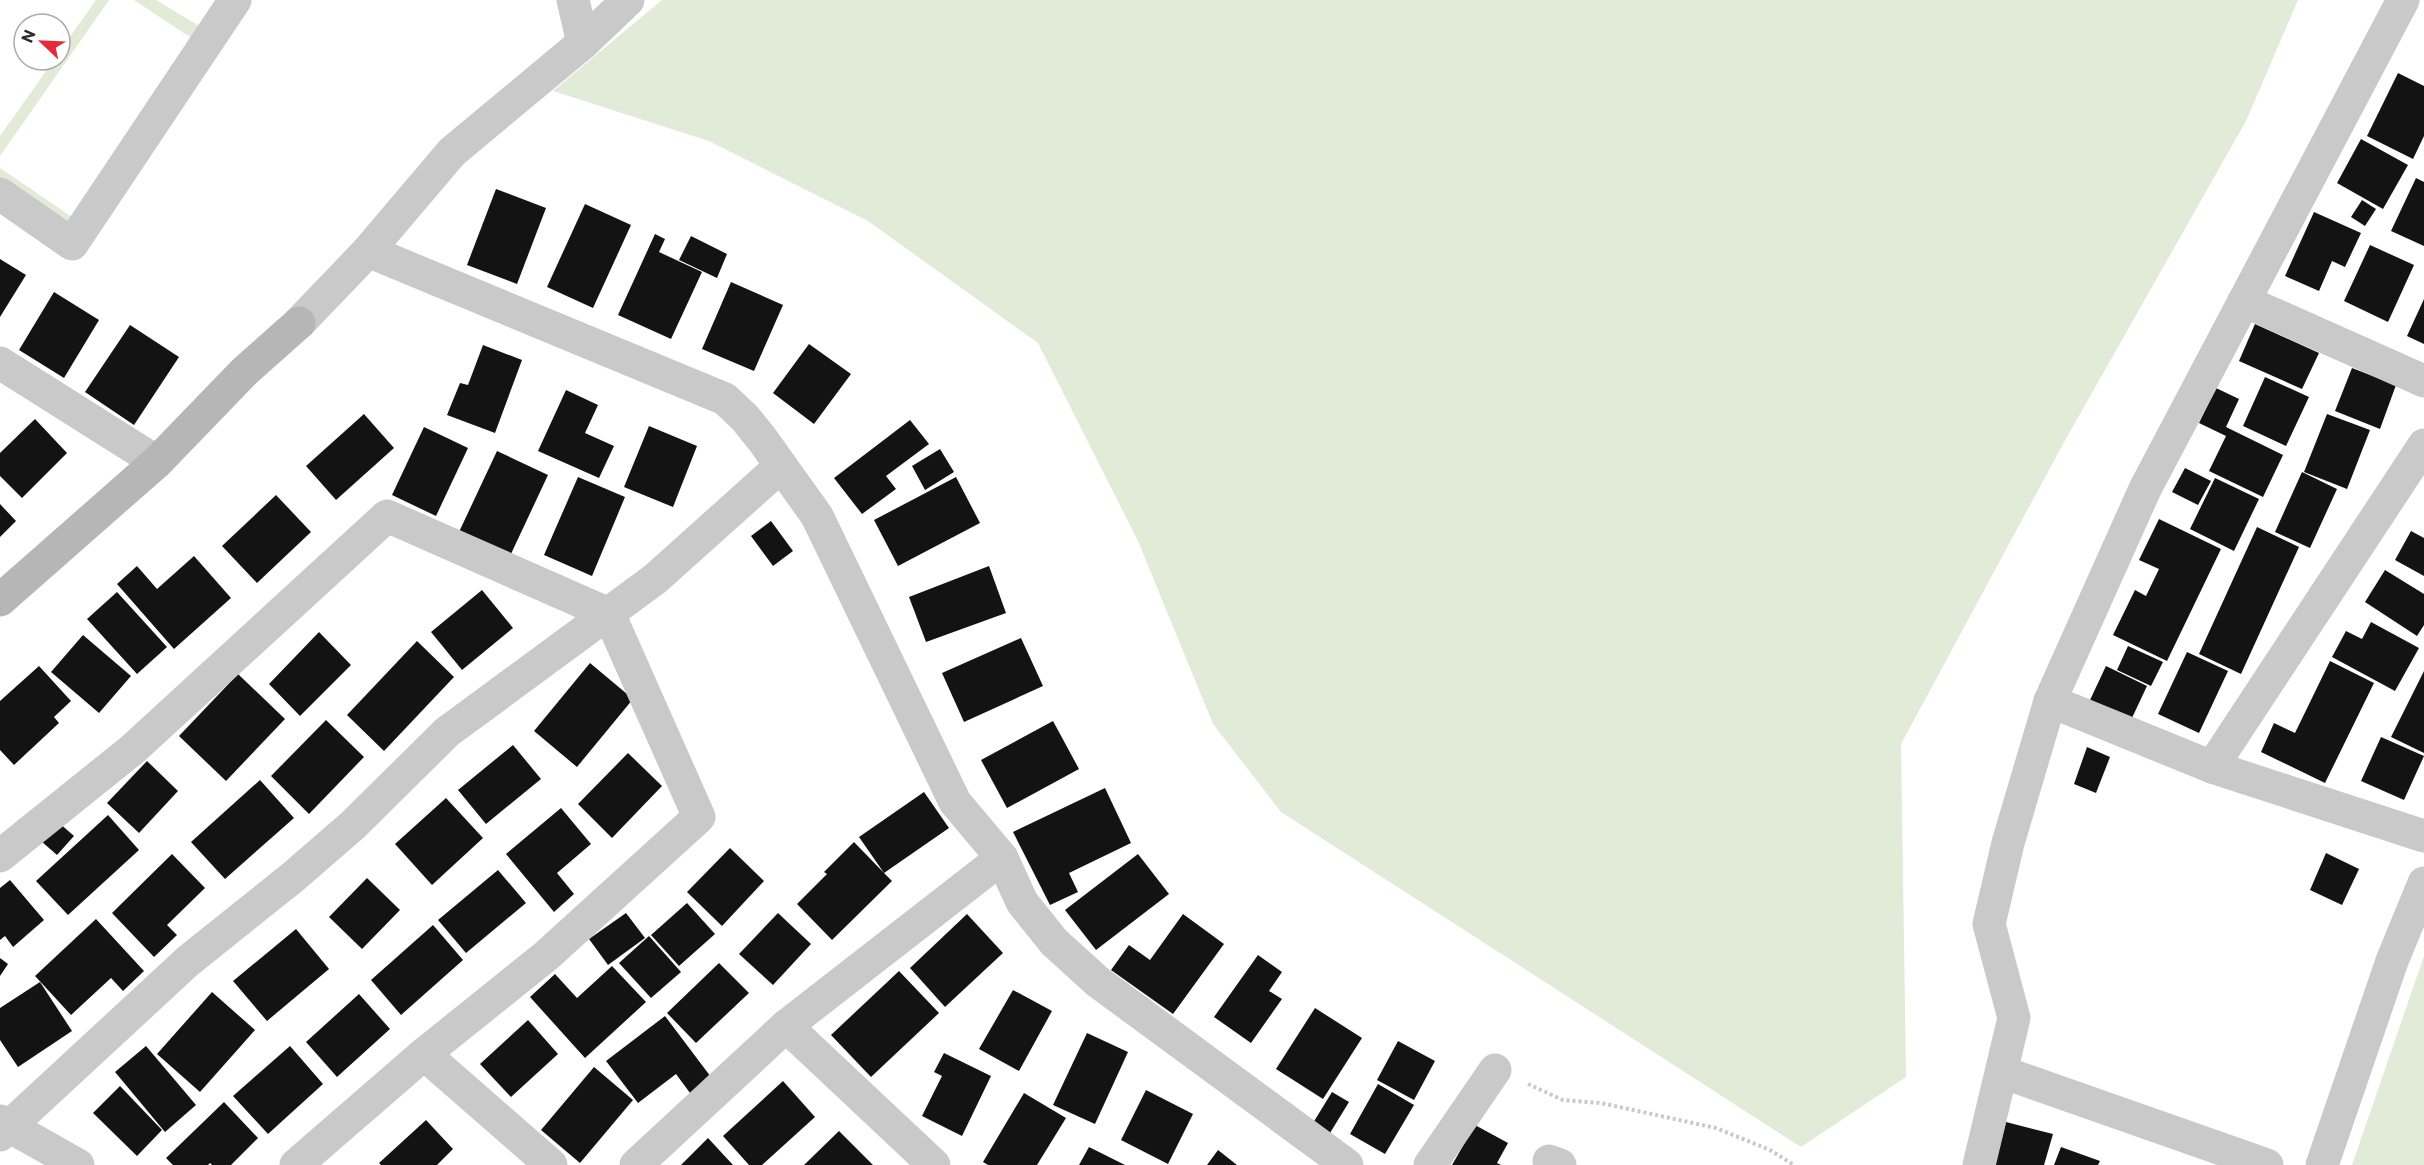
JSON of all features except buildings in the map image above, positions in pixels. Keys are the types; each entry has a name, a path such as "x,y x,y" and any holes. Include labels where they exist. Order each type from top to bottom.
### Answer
{"street":[{"path":"0,194 72,244 235,0"},
{"path":"573,0 583,43"},
{"path":"0,600 158,462 245,371 299,323 368,251 452,152 583,43 628,0"},
{"path":"1979,1165 2014,1018 1989,924 2008,843 2050,701 2145,489 2403,0"},
{"path":"368,251 725,399 745,418 817,516 955,802 1002,858 1023,902 1054,942 1098,982 1347,1165"},
{"path":"2244,301 2424,381"},
{"path":"0,363 158,462"},
{"path":"2212,767 2424,445"},
{"path":"78,1165 3,1128 188,961 293,877 353,825 447,732 655,579 782,466"},
{"path":"0,856 133,749 387,516 609,614 699,817 546,956 424,1054 296,1165"},
{"path":"2050,701 2212,767 2424,836"},
{"path":"636,1165 786,1026 1002,858"},
{"path":"2322,1165 2392,961 2424,883"},
{"path":"786,1026 934,1165"},
{"path":"424,1054 551,1165"},
{"path":"1430,1165 1496,1070"},
{"path":"2002,1072 2267,1165"}],"path":[{"path":"1563,1100 1601,1102 1716,1128 1770,1150 1794,1165"}],"green space":[{"path":"96,0 109,0 72,53 72,34"},
{"path":"134,0 156,0 201,27 72,244 0,194 0,168 72,217 193,39"},
{"path":"662,0 2298,0 2246,121 2063,444 1901,744 1906,1077 1801,1147 1281,812 1213,724 1138,541 1038,343 868,221 709,141 553,91"},
{"path":"45,72 59,72 0,156 0,136"},
{"path":"2424,956 2424,1165 2352,1165"}]}
